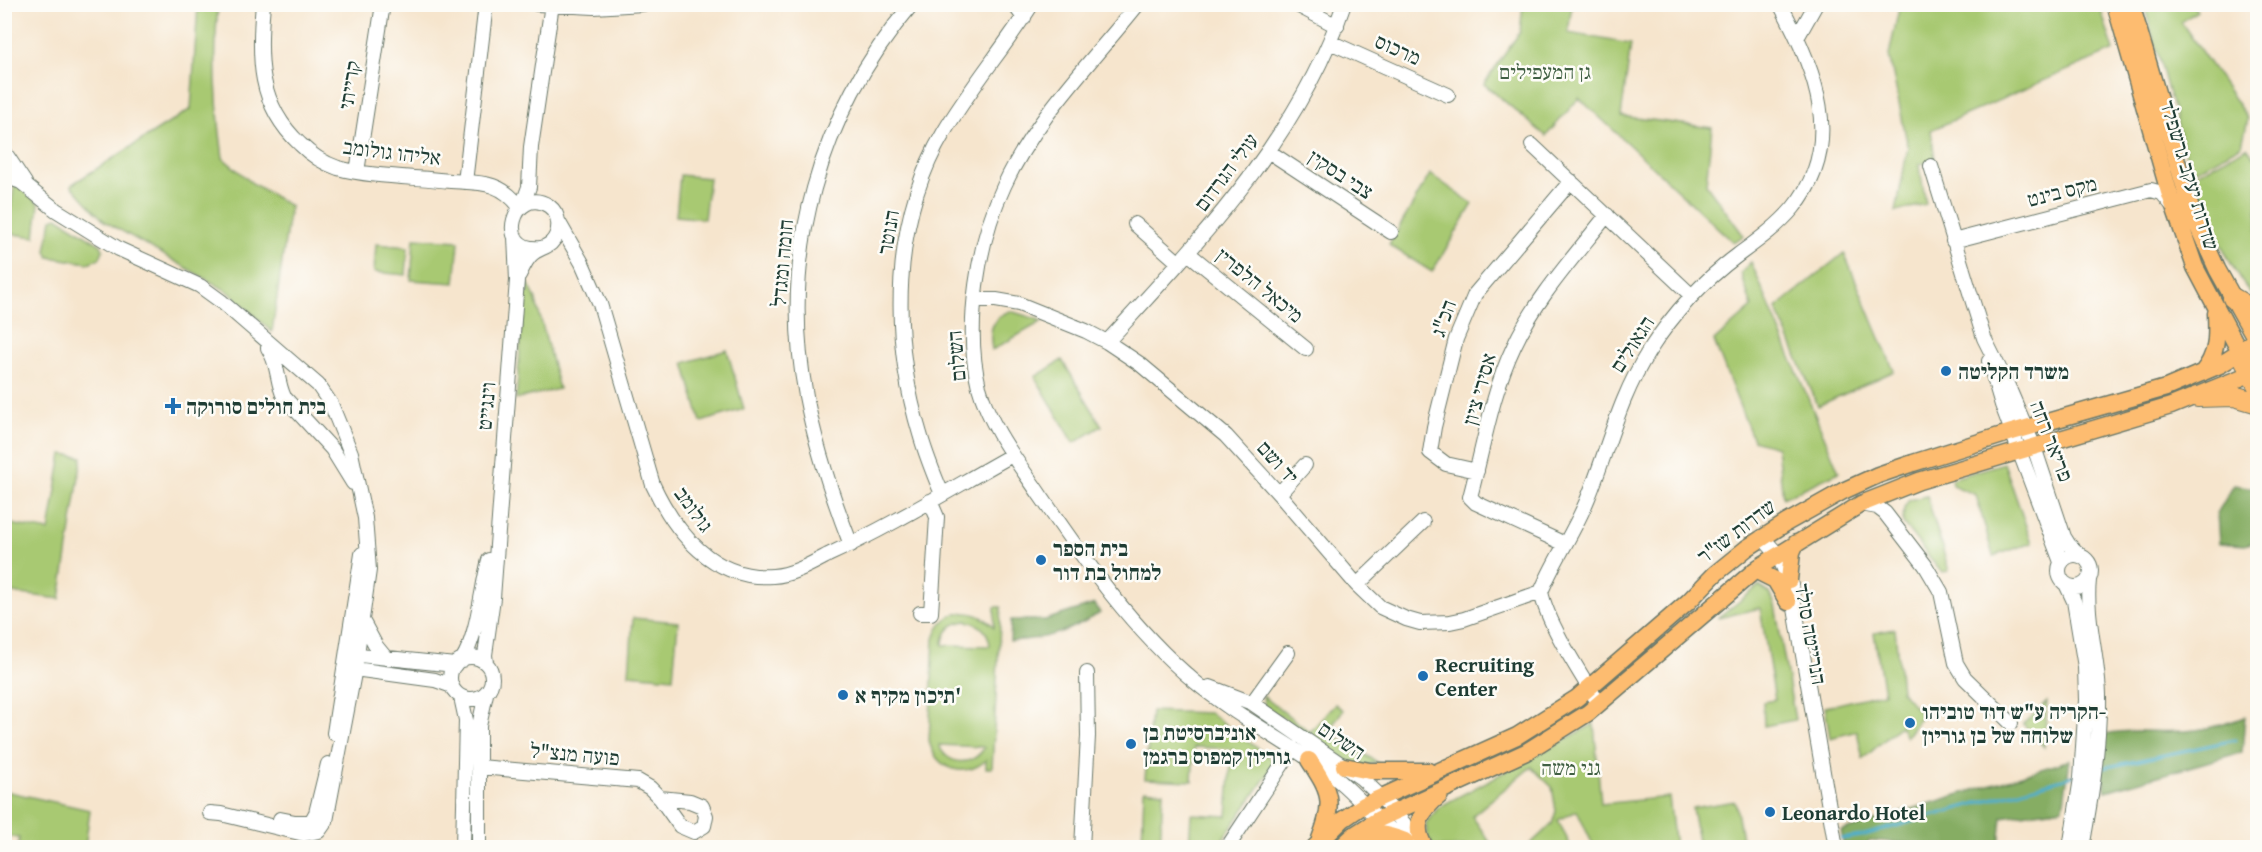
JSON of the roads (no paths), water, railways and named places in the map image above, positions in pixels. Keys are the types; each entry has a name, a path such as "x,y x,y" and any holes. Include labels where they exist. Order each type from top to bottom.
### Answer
{"highway":[{"path":"2233,297 2250,308 2258,310"},
{"path":"2253,344 2255,376"},
{"path":"2197,397 2222,395 2244,398 2258,403"}],"main road":[{"name":"שדרות יעקב גרשפלד","path":"2115,4 2175,209 2195,267 2216,309 2253,344"},
{"name":"שדרות יעקב גרשפלד","path":"2131,4 2193,216 2233,297 2253,344"},
{"path":"2200,375 2209,365 2215,352 2216,309"},
{"name":"שדרות שז\"ר","path":"1316,845 1342,820 1364,805 1517,735 1577,698 1688,602 1715,574 1762,537 1843,491 1878,475 2019,430 2166,388 2220,365 2253,344"},
{"name":"שדרות שז\"ר","path":"1341,848 1354,835 1378,819 1526,752 1599,704 1755,570 1861,504 1893,490 2197,397 2255,376"},
{"path":"1789,580 1792,552 1796,543"},
{"path":"1755,570 1775,580 1788,602"},
{"path":"1309,760 1326,786 1329,801 1327,822 1316,845"},
{"path":"1344,766 1370,771 1441,771"},
{"path":"1425,847 1419,838 1418,831 1423,812 1446,789"},
{"path":"1341,848 1361,835 1372,834 1384,834 1409,844"}],"street":[{"name":"אליהו גולומב","path":"263,4 261,65 268,97 288,133 315,157 326,164 357,171 484,184 505,191 521,207"},
{"name":"קרייתי","path":"357,171 382,4"},
{"path":"465,182 486,4"},
{"path":"537,4 594,7 644,4"},
{"name":"חומה ומגדל","path":"851,545 830,489 806,395 798,318 803,246 812,191 821,160 841,111 878,47 912,4"},
{"path":"1014,4 1023,18"},
{"name":"הנוטר","path":"920,613 931,613 937,517 936,498 919,433 905,361 900,302 908,231 927,165 944,132 1032,4"},
{"name":"השלום","path":"1138,4 1050,111 1019,157 1005,183 993,213 981,258 975,300 974,353 978,379 989,413 1012,455 1107,590 1149,638 1194,681 1239,715 1293,748 1346,787 1378,819 1409,844"},
{"path":"1295,4 1337,26"},
{"name":"עולי הגרדום","path":"1107,342 1233,202 1268,151 1309,84 1337,26 1344,4"},
{"name":"הגאולים","path":"1541,592 1588,498 1616,415 1649,351 1692,296 1707,281 1767,233 1794,207 1803,194 1818,162 1822,131 1821,117 1810,67 1798,36 1780,4"},
{"path":"1798,36 1816,4"},
{"path":"552,5 531,147 529,187 512,221 515,237 526,247 564,248 573,252 582,262"},
{"name":"מרכוס","path":"1330,42 1448,94"},
{"path":"1532,145 1692,296"},
{"path":"531,147 537,185 582,262"},
{"name":"צבי בסקין","path":"1268,151 1391,232"},
{"path":"5,158 30,189"},
{"name":"פריאר רחה","path":"1930,166 1984,338 2007,384 2019,430 2064,537 2069,545 2082,556"},
{"path":"4,176 13,178 56,210 119,249 200,286 222,302 318,385 338,418 351,453 365,518 365,537 351,661"},
{"name":"הכ\"ג","path":"1477,471 1446,464 1430,452 1456,339 1474,294 1571,181"},
{"name":"מקס בינט","path":"1953,241 2151,190 2162,193 2175,209"},
{"path":"521,207 535,202 547,205"},
{"name":"אסירי ציון","path":"1565,544 1476,503 1470,497 1505,369 1521,331 1551,286 1607,215"},
{"path":"544,247 556,235 558,221"},
{"path":"1135,224 1178,262"},
{"name":"וינגייט","path":"486,663 517,280 515,237"},
{"name":"וינגייט","path":"517,280 533,253 544,247"},
{"name":"מיכאל הלפרין","path":"1188,253 1306,349"},
{"name":"גולומב","path":"582,262 600,304 653,485 664,509 693,546 731,569 753,575 772,576 789,573 851,545 1012,455"},
{"name":"יד ושם","path":"975,300 996,300 1019,304 1083,330 1107,342 1140,364 1226,436 1357,585 1380,607 1393,614 1406,620 1432,623 1464,620 1541,592"},
{"path":"260,336 275,358 279,388 284,397 332,449 360,492"},
{"path":"278,375 287,366 295,366"},
{"path":"312,428 328,432 334,429 338,418"},
{"name":"פריאר רחה","path":"2027,449 2061,562"},
{"path":"1279,494 1305,465"},
{"path":"1885,513 1884,502 1893,490"},
{"path":"1861,504 1877,507 1885,513 1925,565 1941,592 1950,644 1956,663 1965,678 2011,723"},
{"path":"1357,585 1423,522"},
{"name":"וינגייט","path":"458,662 468,650 473,634 482,586 496,535"},
{"path":"215,813 240,810 295,822 311,822 316,813 351,661 363,622 369,570 365,537"},
{"name":"הנרייטה סולד","path":"1762,537 1789,580 1796,608 1836,848"},
{"path":"2070,848 2087,779 2085,667 2074,601 2067,586 2060,578 2059,568 2061,562 2069,556 2082,556 2091,567 2087,596 2096,650 2099,696 2087,779 2082,848"},
{"name":"הנרייטה סולד","path":"1774,558 1788,602 1805,724 1827,848"},
{"path":"2067,586 2078,588 2089,580"},
{"path":"1541,592 1544,604 1599,704"},
{"path":"363,622 385,657"},
{"path":"1252,703 1288,653"},
{"path":"351,661 385,657 458,662 477,658 486,663 492,675 479,726 479,848"},
{"path":"351,661 435,680 474,699 486,694"},
{"path":"458,662 452,672 466,720 463,848"},
{"path":"1082,848 1088,736 1087,673"},
{"name":"השלום","path":"1194,681 1252,703 1361,778 1425,847"},
{"path":"1227,848 1293,748"},
{"name":"פועה מנצ\"ל","path":"480,767 638,781 660,798"}],"waterway":[{"path":"2098,769 2235,740"},
{"path":"1841,839 1861,836 2076,775"}],"place":[{"name":"משרד הקליטה","path":"1946,371"},
{"name":"בית חולים סורוקה","path":"173,406"},
{"name":"בית הספר למחול בת דור","path":"1041,560"},
{"name":"Recruiting Center","path":"1423,676"},
{"name":"תיכון מקיף א'","path":"843,695"},
{"name":"הקריה ע\"ש דוד טוביהו- שלוחה של בן גוריון","path":"1910,723"},
{"name":"אוניברסיטת בן גוריון קמפוס ברגמן","path":"1131,744"},
{"name":"Leonardo Hotel","path":"1770,812"}],"park label":[{"name":"גן המעפילים","path":"1545,71"},
{"name":"גני משה","path":"1571,767"}]}
